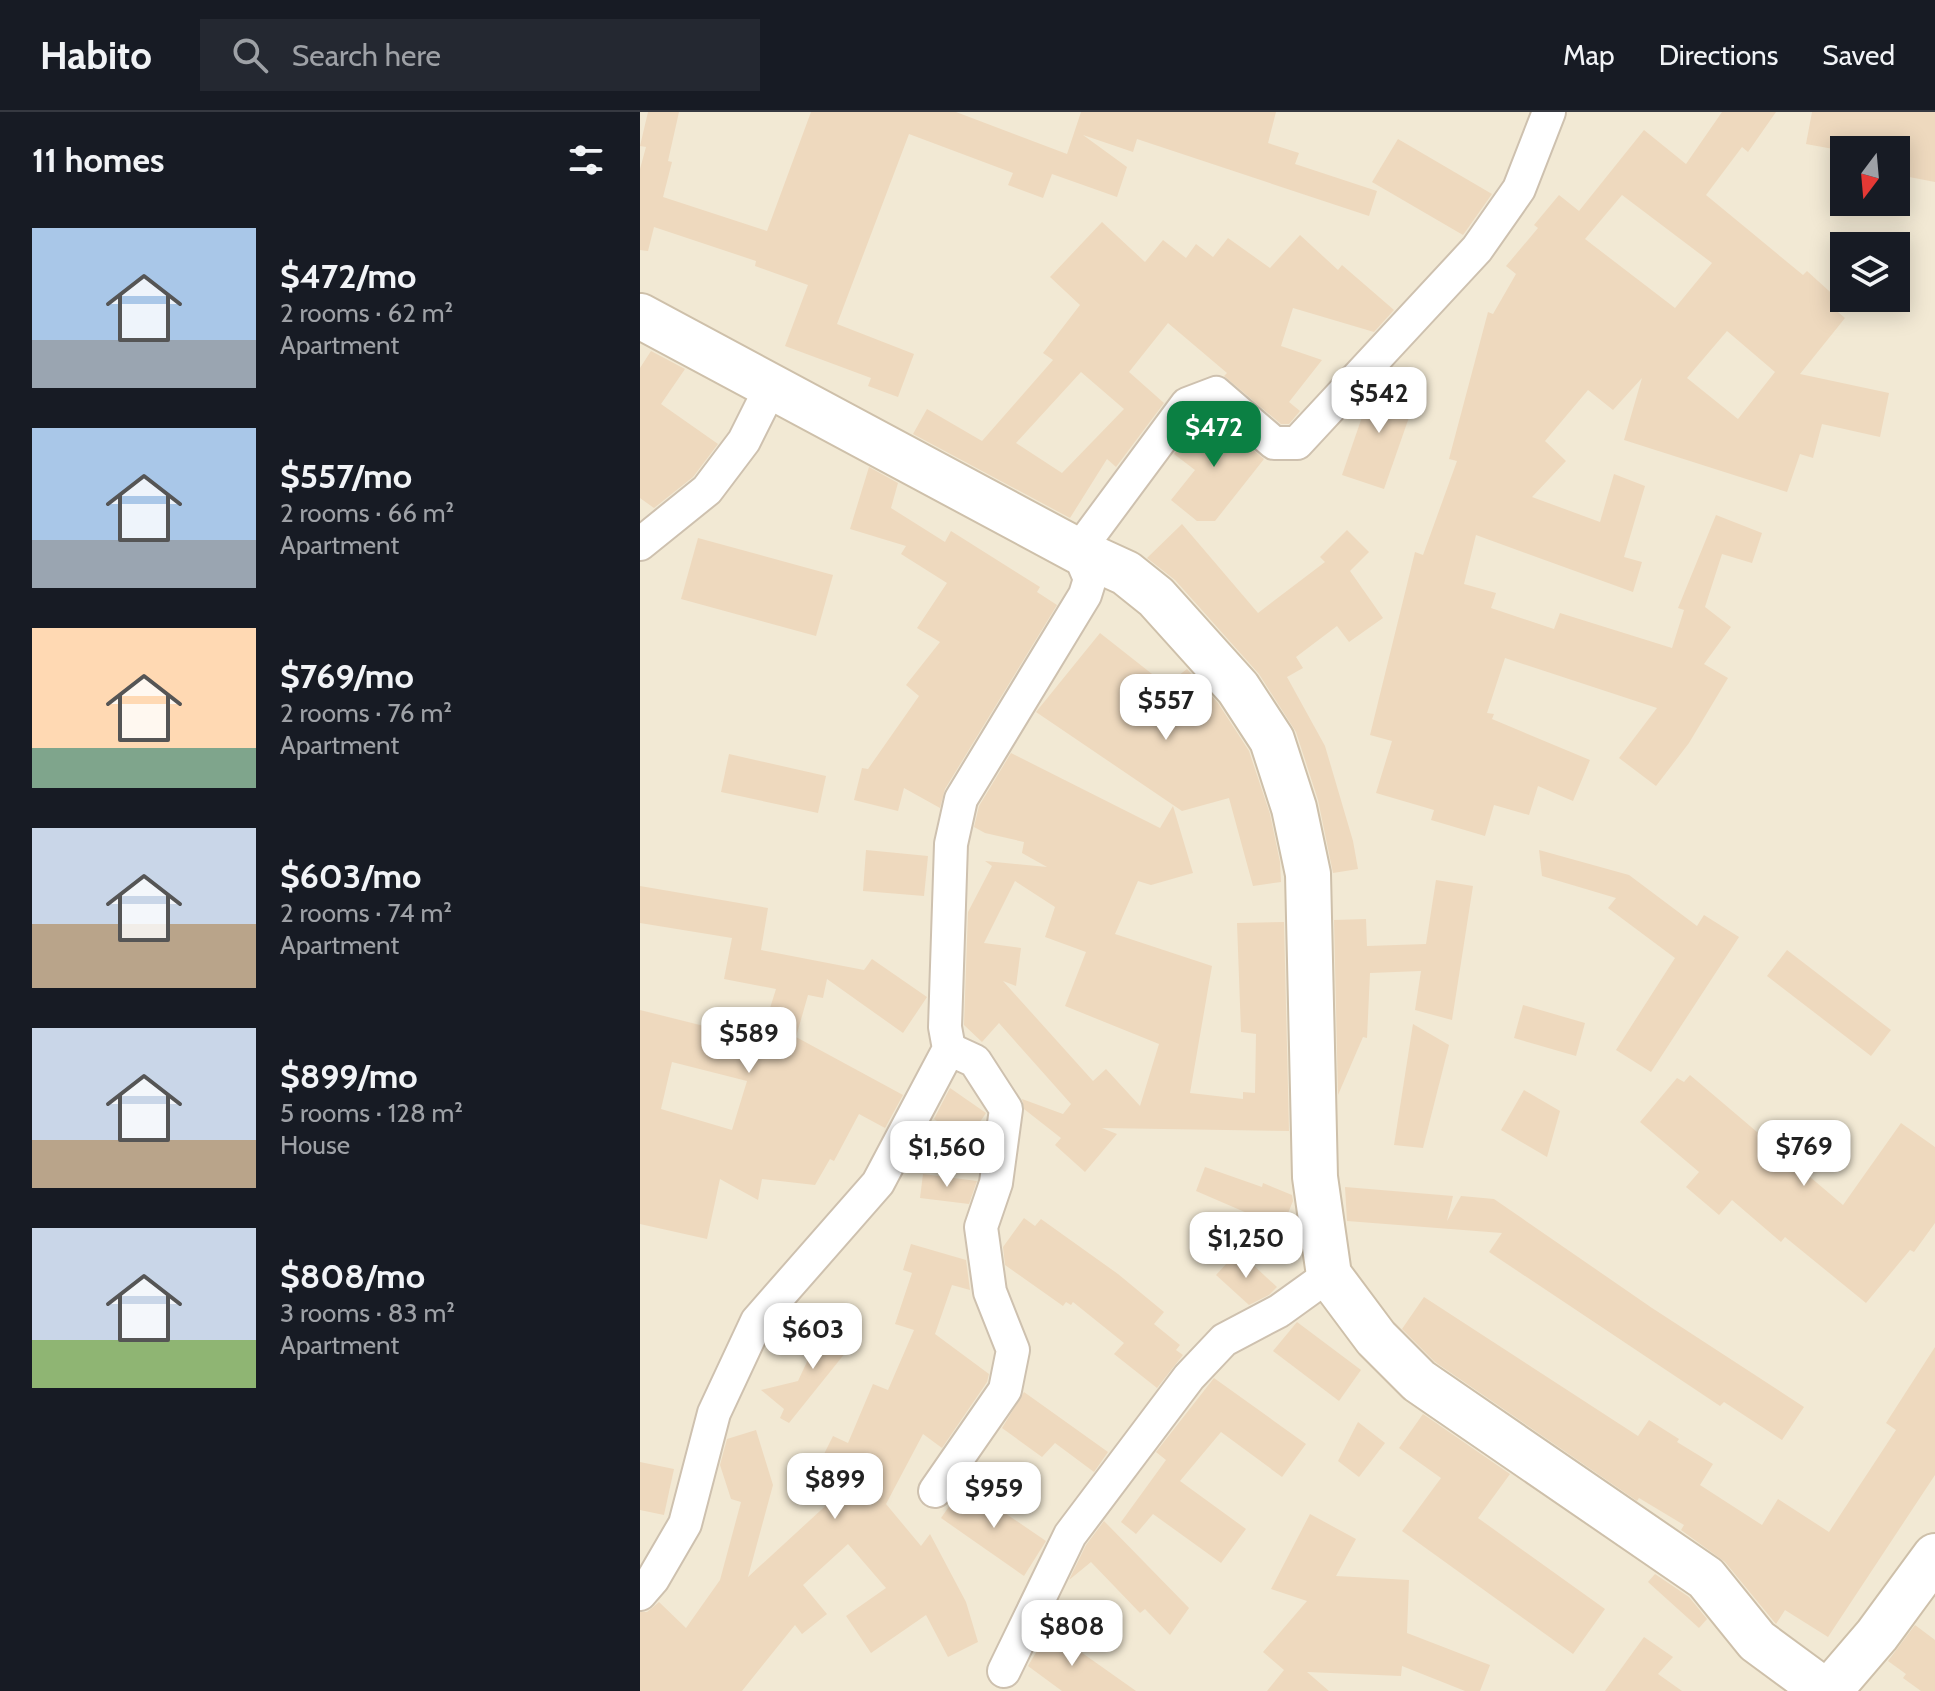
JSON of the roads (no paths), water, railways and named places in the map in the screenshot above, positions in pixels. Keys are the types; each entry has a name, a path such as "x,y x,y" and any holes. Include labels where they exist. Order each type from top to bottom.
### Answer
{"street":[{"path":"1078,551 1187,404 1216,393 1274,443 1297,443 1477,249 1519,189 1549,112"},
{"path":"640,316 1078,551 1126,573 1156,597 1238,688 1272,740 1294,808 1308,874 1315,1177 1329,1275 1376,1338 1419,1381 1706,1578 1757,1641 1827,1691 1877,1635 1935,1556"},
{"path":"640,544 707,490 744,441 771,387"},
{"path":"640,1594 653,1579 685,1524 714,1413 757,1321 878,1183 949,1049 945,1027 951,844 961,799 1085,595 1090,579 1078,551"},
{"path":"935,1491 1005,1390 1013,1350 990,1292 981,1227 996,1183 1006,1109 975,1061 949,1049"},
{"path":"1004,1671 1070,1535 1189,1377 1224,1340 1279,1311 1329,1275"}]}
